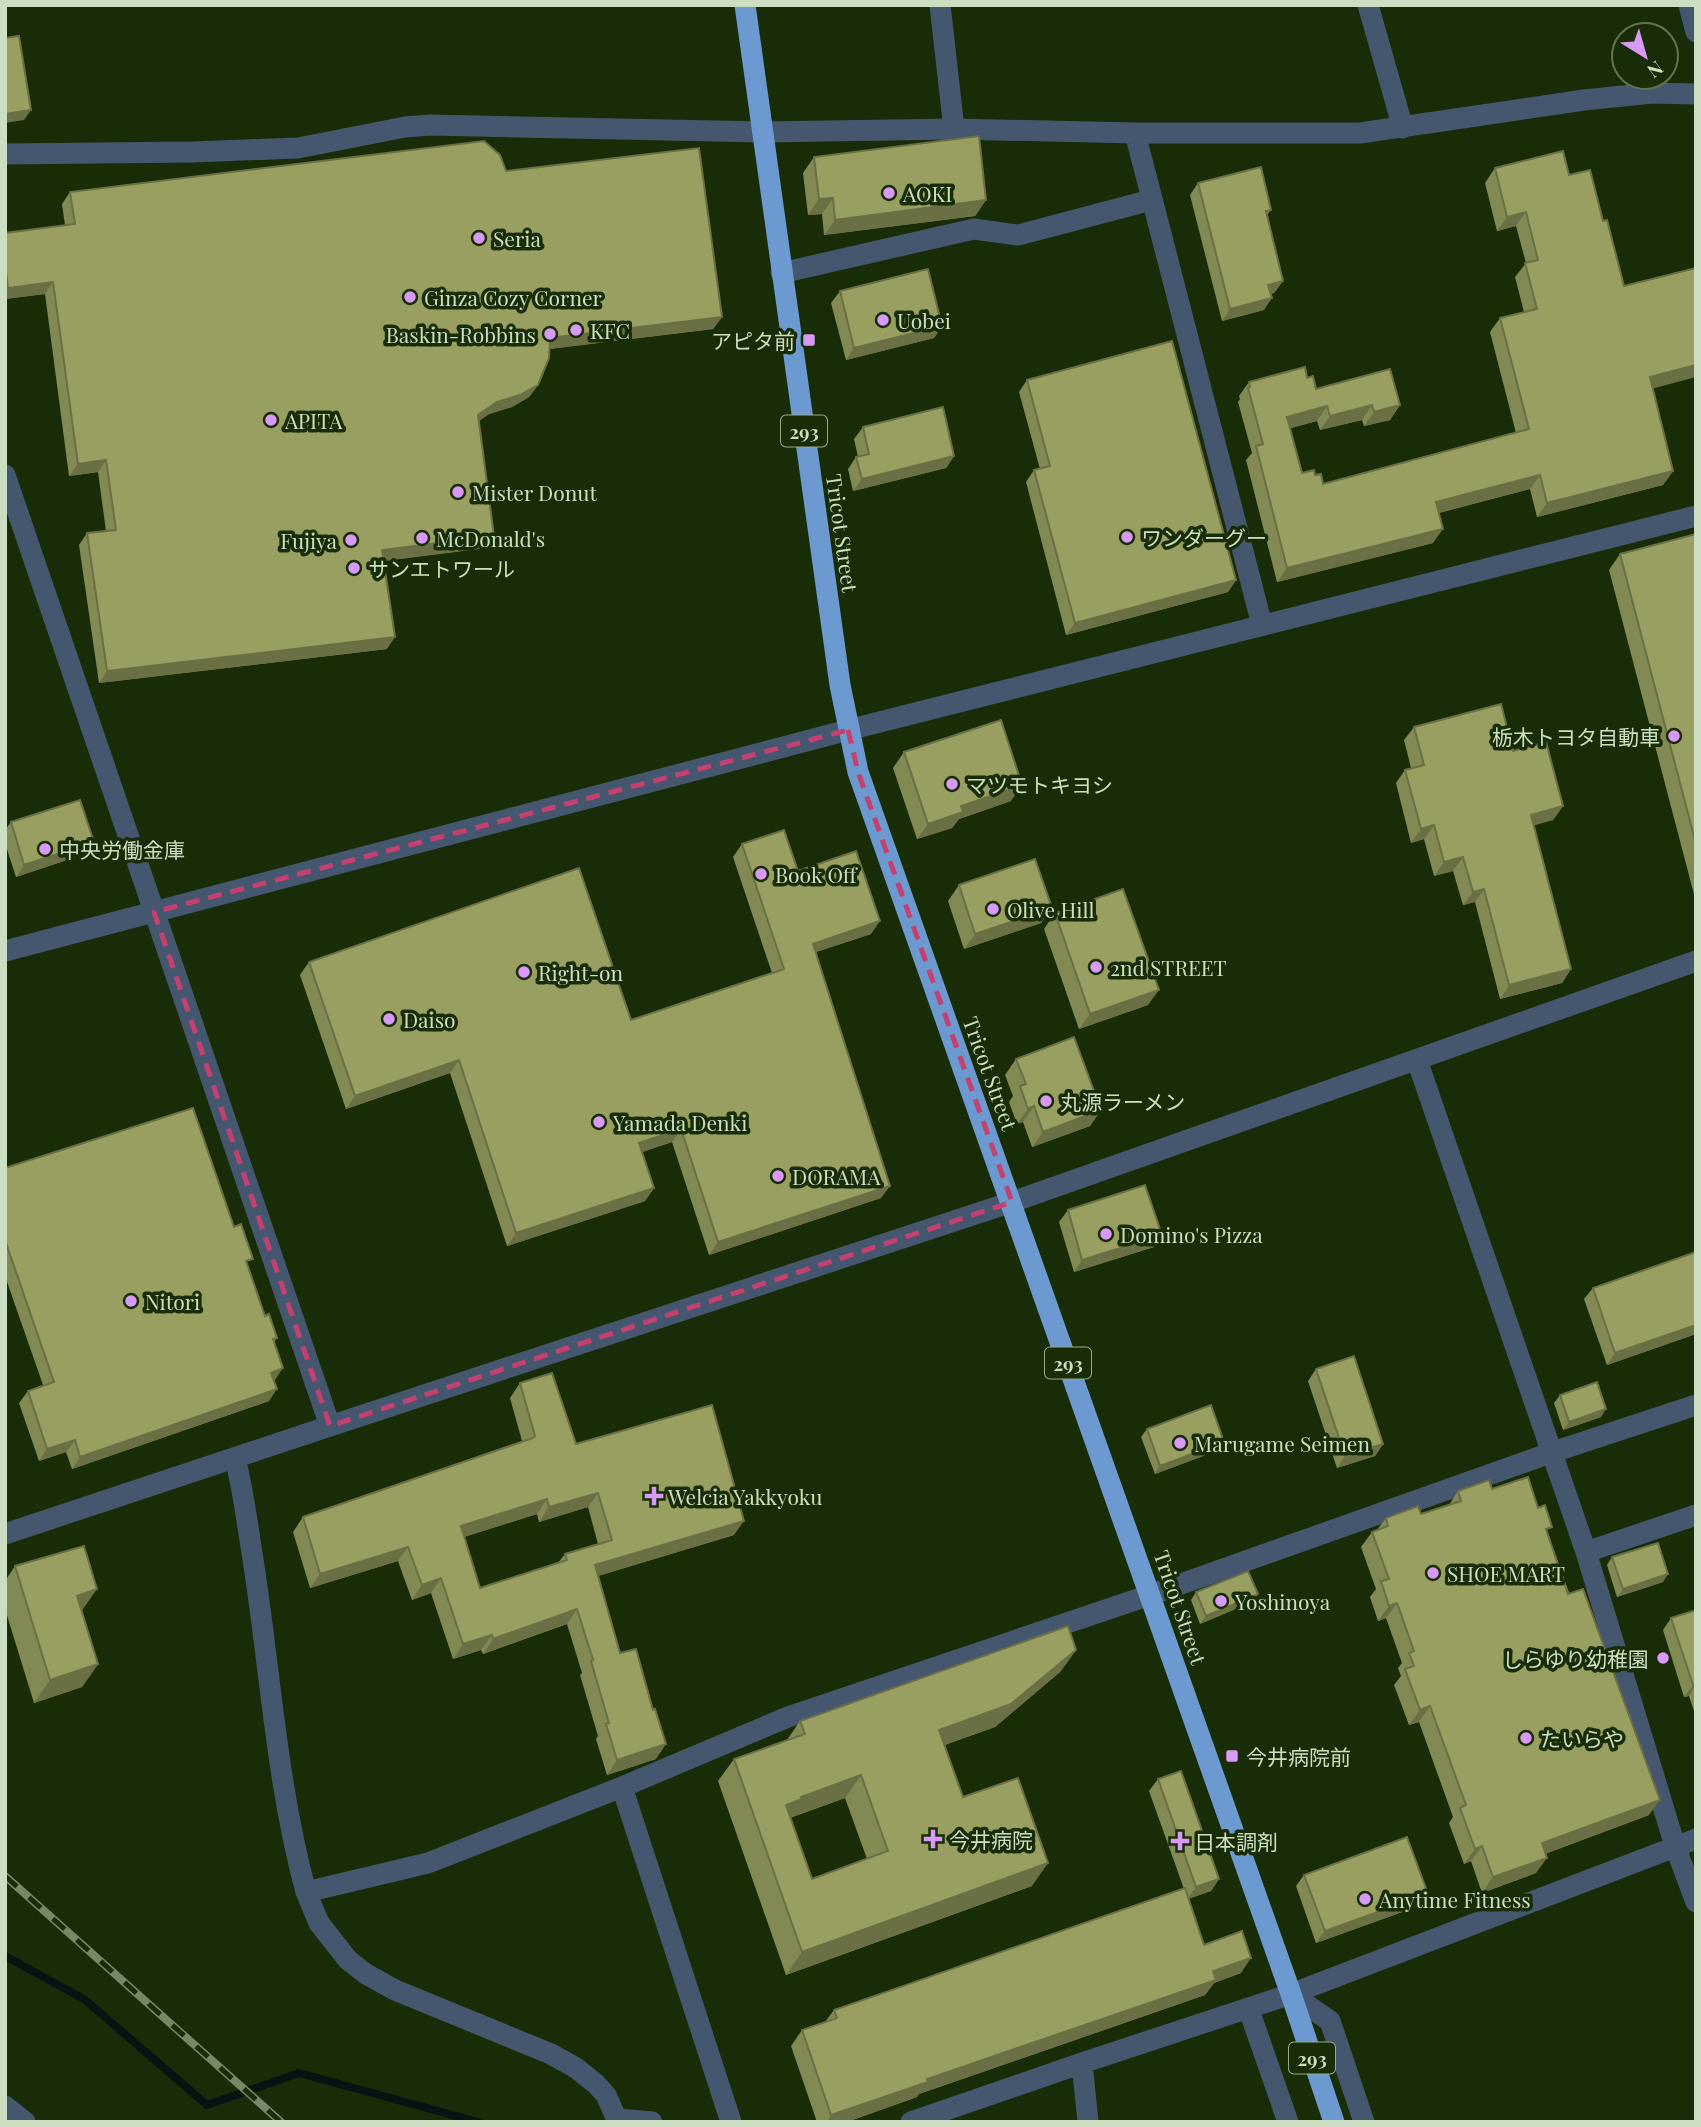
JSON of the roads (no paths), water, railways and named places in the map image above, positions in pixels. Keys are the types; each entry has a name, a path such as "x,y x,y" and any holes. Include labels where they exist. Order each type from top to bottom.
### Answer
{"highway":[{"name":"Tricot Street","path":"745,5 839,685 858,772 1012,1202 1334,2122"}],"street":[{"path":"940,5 954,129"},
{"path":"1368,5 1403,128"},
{"path":"1689,5 1696,32"},
{"path":"5,154 298,148 405,127 430,125 763,132 954,129 1135,133 1360,133 1584,100 1651,93 1696,94"},
{"path":"1135,133 1262,625"},
{"path":"781,273 974,229 1018,235 1152,200"},
{"path":"5,475 330,1426"},
{"path":"5,951 848,730 1696,516"},
{"path":"5,1534 1012,1202 1696,961"},
{"path":"1417,1060 1553,1452 1675,1846 1696,1902"},
{"path":"306,1892 428,1863 622,1787 788,1717 1150,1595 1553,1452 1696,1405"},
{"path":"235,1458 241,1479 262,1612 290,1822 306,1892 319,1923 348,1960 366,1974 395,1990 551,2054 576,2068 606,2095 618,2121 652,2122"},
{"path":"1586,1552 1696,1515"},
{"path":"622,1787 731,2122"},
{"path":"911,2122 1082,2063 1249,2010 1696,1839"},
{"path":"1291,1994 1330,2021 1364,2122"},
{"path":"1249,2010 1288,2122"},
{"path":"1082,2063 1088,2122"},
{"path":"5,2106 25,2122"}],"waterway":[{"path":"5,1956 84,1999 207,2105 299,2073 478,2122"}],"railway":[{"path":"5,1876 281,2122"}],"place":[{"name":"AOKI","path":"889,193"},
{"name":"Seria","path":"479,238"},
{"name":"Ginza Cozy Corner","path":"410,297"},
{"name":"Uobei","path":"883,320"},
{"name":"KFC","path":"576,330"},
{"name":"Baskin-Robbins","path":"550,334"},
{"name":"アピタ前","path":"809,340"},
{"name":"APITA","path":"271,420"},
{"name":"Mister Donut","path":"458,492"},
{"name":"ワンダーグー","path":"1127,537"},
{"name":"McDonald's","path":"422,538"},
{"name":"Fujiya","path":"351,540"},
{"name":"サンエトワール","path":"354,568"},
{"name":"栃木トヨタ自動車","path":"1674,736"},
{"name":"マツモトキヨシ","path":"952,784"},
{"name":"中央労働金庫","path":"45,849"},
{"name":"Book Off","path":"761,874"},
{"name":"Olive Hill","path":"993,909"},
{"name":"2nd STREET","path":"1096,967"},
{"name":"Right-on","path":"524,972"},
{"name":"Daiso","path":"389,1019"},
{"name":"丸源ラーメン","path":"1046,1101"},
{"name":"Yamada Denki","path":"599,1122"},
{"name":"DORAMA","path":"778,1176"},
{"name":"Domino's Pizza","path":"1106,1234"},
{"name":"Nitori","path":"131,1301"},
{"name":"Marugame Seimen","path":"1180,1443"},
{"name":"Welcia Yakkyoku","path":"654,1496"},
{"name":"SHOE MART","path":"1433,1573"},
{"name":"Yoshinoya","path":"1221,1601"},
{"name":"しらゆり幼稚園","path":"1663,1658"},
{"name":"たいらや","path":"1526,1738"},
{"name":"今井病院前","path":"1232,1756"},
{"name":"今井病院","path":"933,1839"},
{"name":"日本調剤","path":"1180,1841"},
{"name":"Anytime Fitness","path":"1365,1899"}]}
